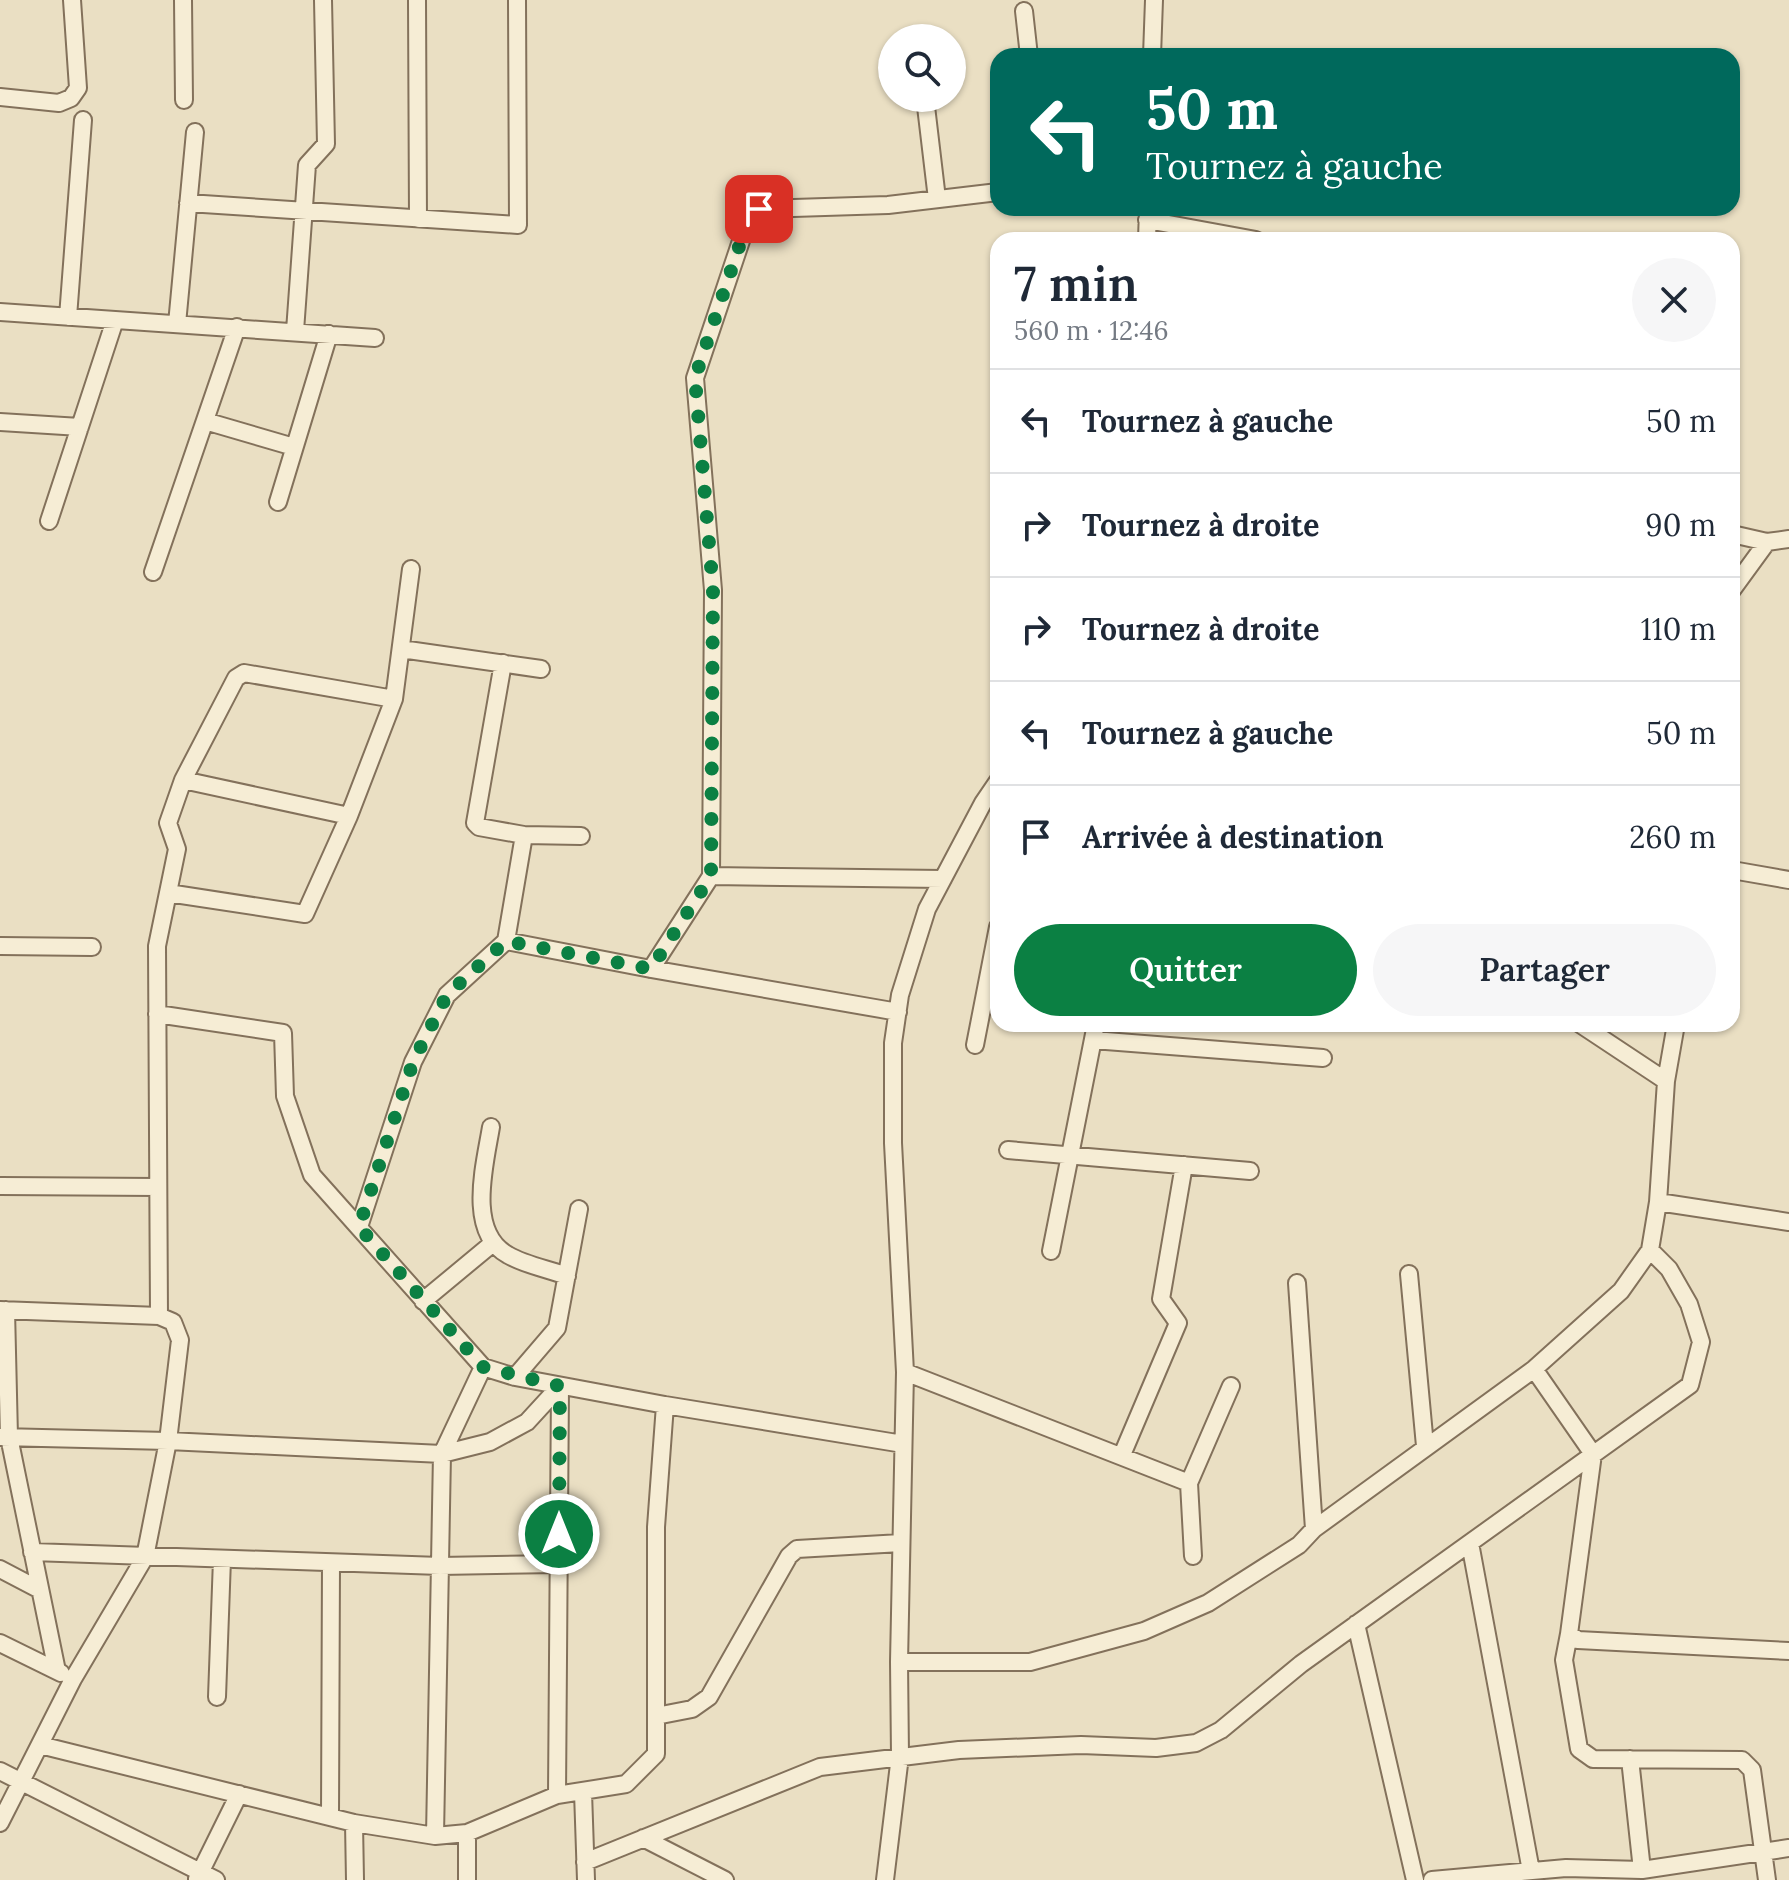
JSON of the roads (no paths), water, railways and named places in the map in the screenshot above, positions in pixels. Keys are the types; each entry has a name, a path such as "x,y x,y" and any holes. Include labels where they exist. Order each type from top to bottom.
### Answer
{"street":[{"path":"0,97 59,103 71,98 78,88 72,0"},
{"path":"183,0 184,100"},
{"path":"295,331 307,165 326,144 323,0"},
{"path":"417,0 418,219"},
{"path":"188,203 518,225 517,0"},
{"path":"1152,48 1154,0"},
{"path":"1024,11 1028,48"},
{"path":"927,112 937,199"},
{"path":"68,317 83,120"},
{"path":"177,324 195,132"},
{"path":"651,969 711,876 713,590 695,378 748,220 759,209 888,205 990,193"},
{"path":"1156,216 1223,232"},
{"path":"0,312 375,338"},
{"path":"49,521 115,320"},
{"path":"153,572 237,327"},
{"path":"278,502 329,334"},
{"path":"205,421 294,447"},
{"path":"0,422 80,427"},
{"path":"1740,536 1767,542 1789,539"},
{"path":"1740,579 1767,542"},
{"path":"168,893 305,914 349,816 394,699 411,569"},
{"path":"401,649 541,669"},
{"path":"503,663 475,823 479,827 524,835 581,836"},
{"path":"159,1316 157,946 177,849 168,823 183,780 236,678 244,673 394,699"},
{"path":"183,780 349,816"},
{"path":"885,1880 900,1756 905,1372 893,1143 893,1043 900,995 927,909 990,805"},
{"path":"359,1227 413,1062 447,995 506,941 524,835"},
{"path":"1740,871 1789,880"},
{"path":"711,876 943,879"},
{"path":"506,941 898,1012"},
{"path":"0,946 92,947"},
{"path":"975,1045 990,968"},
{"path":"157,1014 283,1033 285,1096 312,1175 483,1367 560,1386 903,1444"},
{"path":"1051,1251 1094,1032 1323,1058"},
{"path":"1592,1032 1666,1081"},
{"path":"899,1662 1030,1662 1144,1631 1208,1603 1299,1545 1314,1529 1534,1369 1621,1291 1650,1250 1658,1202 1666,1081 1675,1032"},
{"path":"491,1127 482,1177 481,1213 493,1243 507,1255 567,1276"},
{"path":"1008,1150 1250,1171"},
{"path":"1122,1455 1178,1323 1161,1299 1184,1165"},
{"path":"0,1186 158,1187"},
{"path":"1658,1202 1789,1222"},
{"path":"515,1377 557,1328 579,1209"},
{"path":"423,1301 493,1243"},
{"path":"585,1862 820,1767 959,1750 1081,1745 1156,1748 1196,1743 1221,1730 1301,1664 1690,1385 1701,1342 1689,1304 1669,1269 1650,1250"},
{"path":"1409,1274 1425,1446"},
{"path":"1297,1283 1314,1529"},
{"path":"0,1823 73,1679 145,1557 168,1441 180,1340 173,1322 159,1316 3,1310 4,1437 57,1671"},
{"path":"435,1836 442,1454 483,1367"},
{"path":"1534,1369 1593,1454 1564,1660 1579,1749 1593,1759 1742,1760 1752,1770 1767,1880"},
{"path":"905,1372 1189,1483"},
{"path":"4,1437 442,1454 490,1442 527,1422 560,1386"},
{"path":"557,1795 560,1386"},
{"path":"1193,1556 1189,1483 1231,1386"},
{"path":"40,1745 354,1823 435,1836 467,1833 557,1795 626,1784 656,1754 656,1527 665,1405"},
{"path":"656,1716 692,1709 709,1697 789,1556 797,1549 901,1543"},
{"path":"1470,1543 1531,1871"},
{"path":"32,1552 440,1566 559,1564"},
{"path":"217,1697 222,1559"},
{"path":"330,1817 331,1563"},
{"path":"0,1569 40,1590"},
{"path":"1356,1624 1415,1880"},
{"path":"1569,1634 1578,1640 1789,1651"},
{"path":"0,1643 73,1679"},
{"path":"1630,1759 1642,1870"},
{"path":"0,1771 198,1876 216,1880"},
{"path":"583,1792 586,1880"},
{"path":"198,1876 239,1794"},
{"path":"354,1823 355,1880"},
{"path":"467,1833 467,1880"},
{"path":"643,1838 716,1878"},
{"path":"1432,1880 1566,1868 1642,1870 1789,1848"}]}
